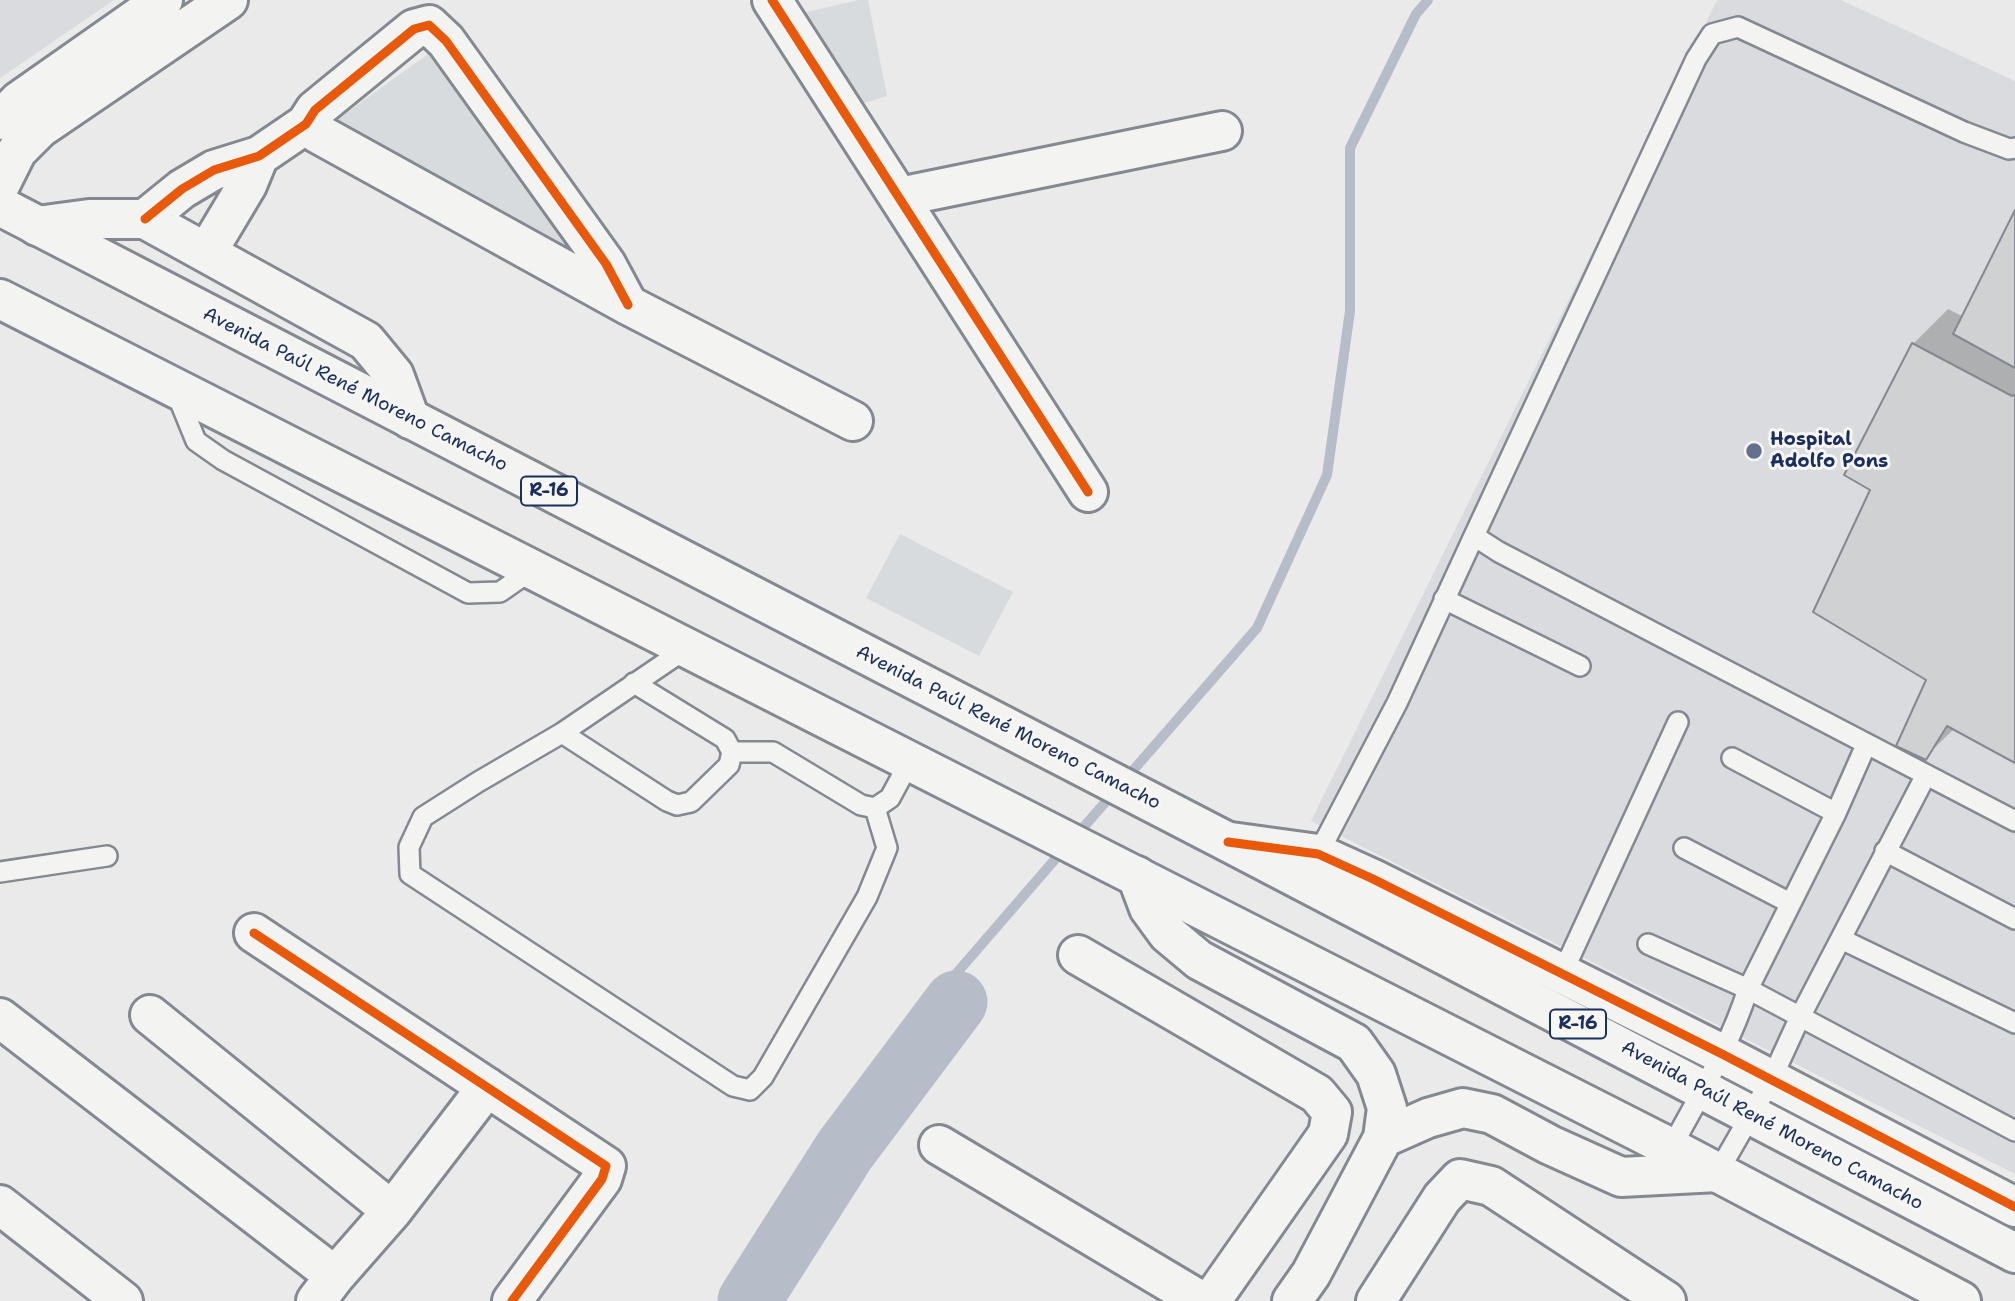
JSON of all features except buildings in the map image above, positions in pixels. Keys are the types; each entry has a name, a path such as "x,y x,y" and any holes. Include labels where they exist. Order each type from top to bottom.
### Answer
{"street":[{"path":"0,120 19,101 163,0"},
{"path":"0,185 16,151 40,128 228,0"},
{"path":"772,0 1088,492"},
{"path":"145,219 182,189 214,170 259,156 306,124 315,110 414,29 429,25 446,41 606,264 628,305"},
{"path":"306,124 317,133 628,305 853,421"},
{"path":"899,197 1222,131"},
{"path":"207,252 247,186 259,156"},
{"name":"Avenida Paúl René Moreno Camacho","path":"0,206 2015,1253"},
{"path":"37,226 89,219 145,219 366,341 394,375 410,419"},
{"path":"0,299 1718,1172 1961,1301"},
{"path":"1228,842 1318,854 1373,878 1723,1054 2015,1207"},
{"path":"1136,876 1149,908 1168,933 1199,960 1354,1043 1376,1074 1387,1108 1383,1138 1311,1274 1292,1301"},
{"path":"254,933 606,1166 602,1180 512,1301"},
{"path":"1078,955 1317,1094 1332,1112 1328,1134 1211,1301"},
{"path":"150,1016 392,1211"},
{"path":"0,1018 325,1289 392,1211 487,1087"},
{"path":"1383,1138 1428,1118 1462,1108 1492,1114 1550,1145 1621,1177 1718,1172"},
{"path":"939,1145 1201,1301"},
{"path":"1376,1301 1442,1198 1460,1179 1491,1186 1666,1301"},
{"path":"0,1205 123,1301"}],"lane":[{"path":"1318,854 1397,702 1690,72 1712,34 1738,27 1964,132 2009,149 2015,148"},
{"path":"175,387 196,441 223,460 468,593 500,592 533,569"},
{"path":"1474,536 1499,552 2015,821"},
{"path":"1444,599 1580,666"},
{"path":"687,648 562,733 423,817 409,847 410,874 733,1086 750,1090 764,1077 867,897 887,848 875,808"},
{"path":"562,733 667,801 677,805 691,802 729,765 732,752 724,739 635,683"},
{"path":"1562,974 1678,722"},
{"path":"1671,1148 1723,1054 1748,989 1867,745"},
{"path":"732,752 773,752 861,805 875,808 890,798 910,761"},
{"path":"1732,758 1836,813"},
{"path":"1718,1172 1771,1080 1800,1017 1926,775"},
{"path":"1684,848 1790,902"},
{"path":"1885,851 2015,919"},
{"path":"0,872 107,856"},
{"path":"1840,939 2015,1023"},
{"path":"1648,944 1748,989 2015,1131"}],"shaded area":[{"path":"0,0 114,0 0,78"},
{"path":"868,0 887,96 855,106 798,14"},
{"name":"Hospital Adolfo Pons","path":"1717,0 1841,0 2015,81 2015,1174 1311,821"},
{"path":"428,54 579,261 331,124"},
{"path":"900,534 1013,592 979,656 866,598"}],"waterway":[{"path":"1075,837 1257,628 1327,475 1350,311 1350,148 1416,14 1428,0"},
{"path":"723,1301 884,1057 1064,849"},
{"path":"749,1301 845,1150 956,1002"}],"cycle path":[{"path":"772,0 1088,492"},
{"path":"145,219 182,189 214,170 259,156 306,124 315,110 414,29 429,25 446,41 606,264 628,305"},
{"path":"1228,842 1318,854 1373,879 1722,1054 2015,1207"},
{"path":"254,933 606,1166 602,1179 512,1301"}],"place":[{"name":"Hospital Adolfo Pons","path":"1754,451"}]}
